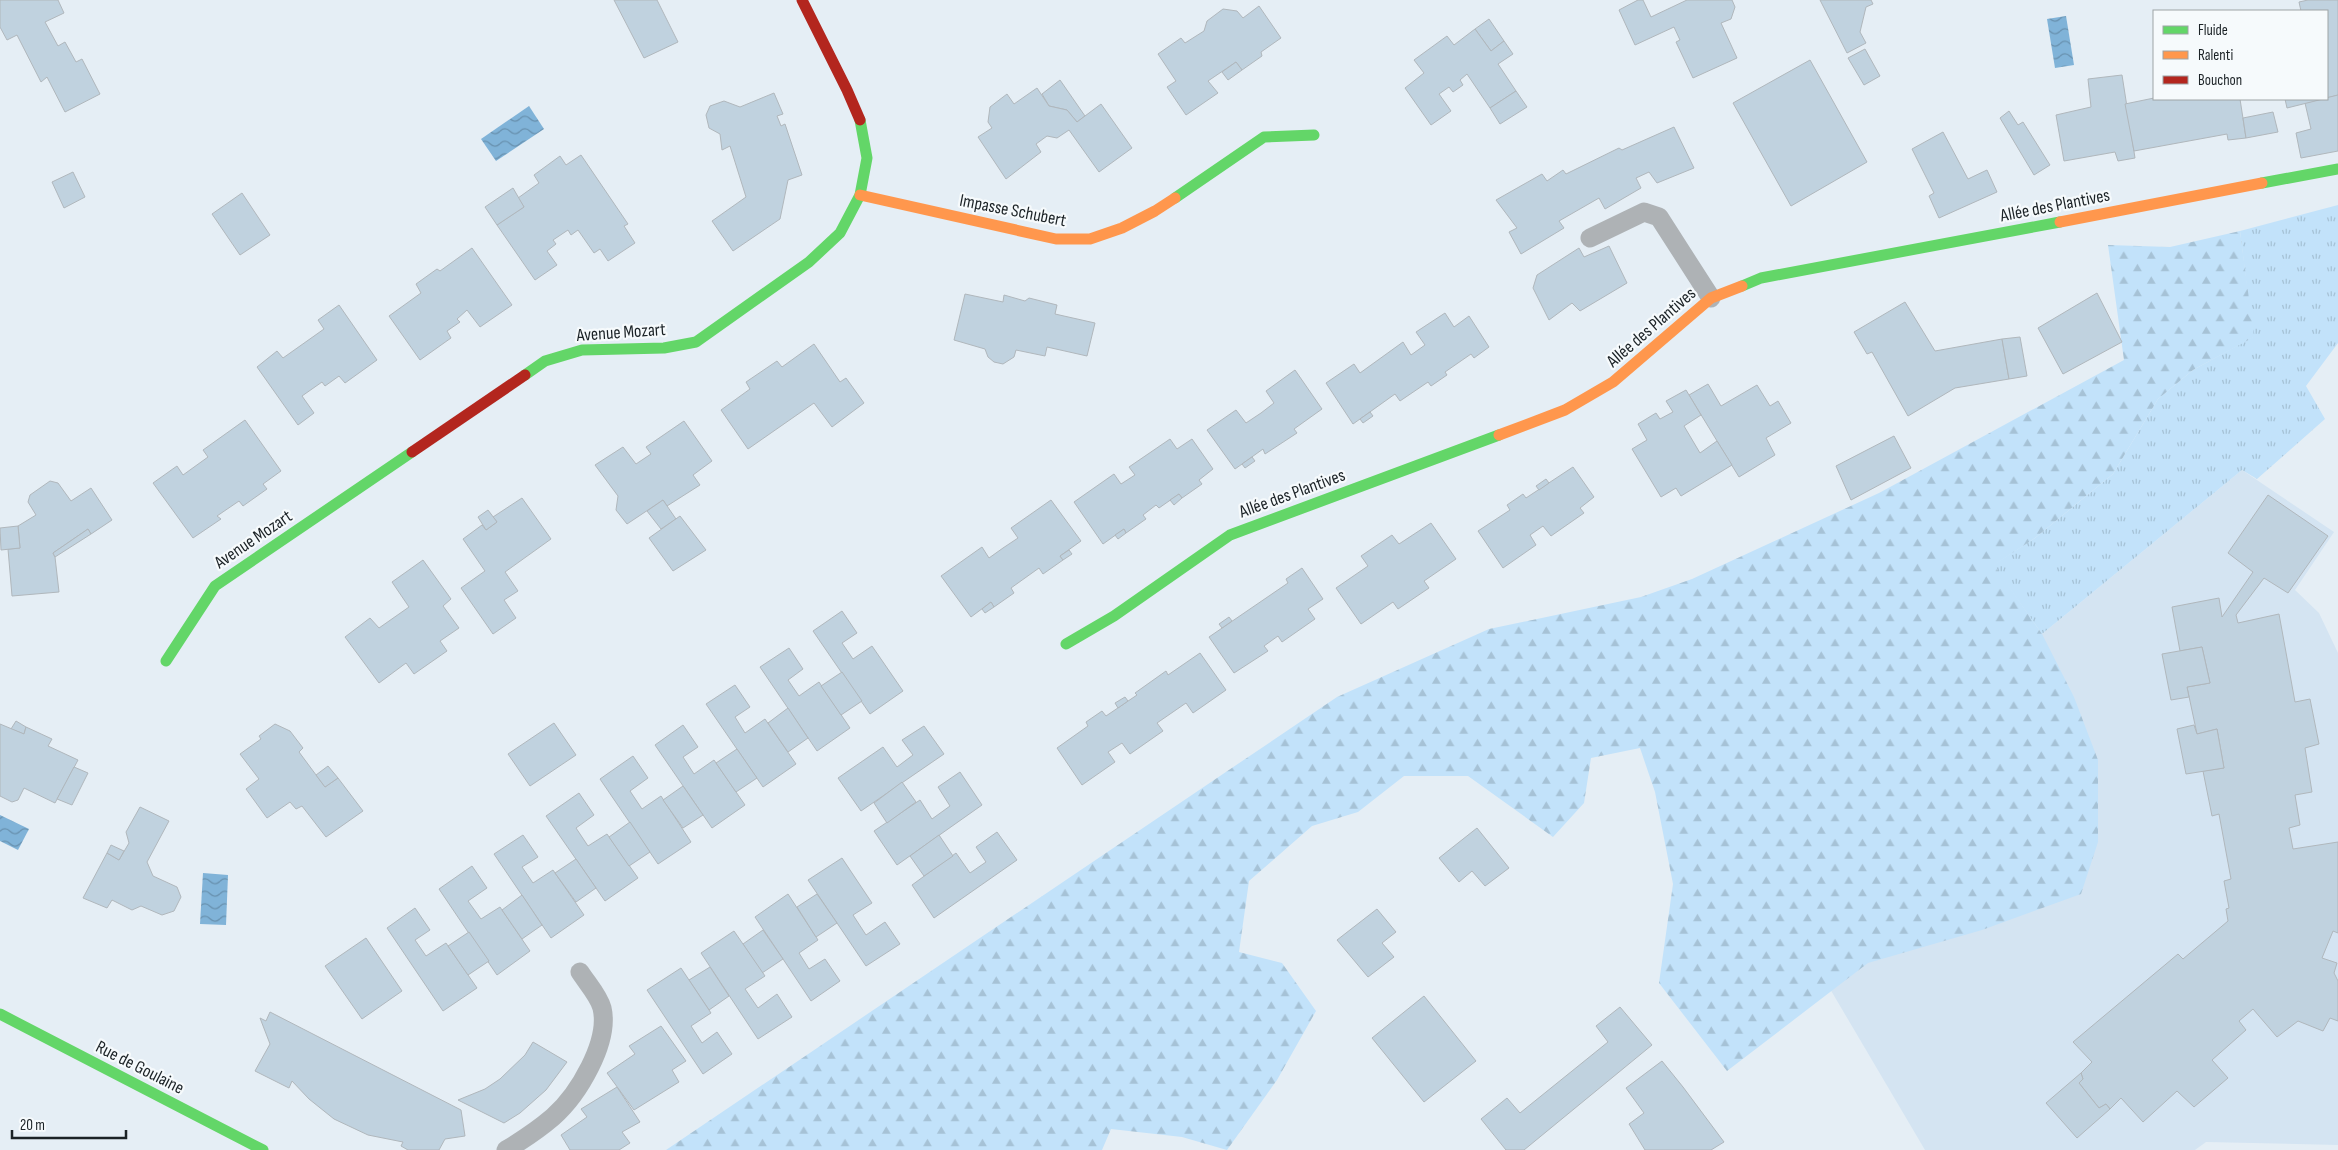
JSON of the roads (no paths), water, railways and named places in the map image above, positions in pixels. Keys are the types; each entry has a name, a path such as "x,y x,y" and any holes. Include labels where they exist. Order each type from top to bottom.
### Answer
{"street":[{"name":"Avenue Mozart","path":"166,661 215,586 544,361 582,350 664,348 696,342 809,262 840,233 860,195 867,158 860,121 847,90 802,0"},
{"name":"Impasse Schubert","path":"860,195 1056,239 1090,239 1122,228 1155,211 1264,137 1314,136"},
{"name":"Allée des Plantives","path":"1066,644 1114,616 1230,535 1565,410 1613,382 1711,298 1761,278 2338,169"},
{"name":"Rue de Goulaine","path":"0,1014 263,1150"}],"lane":[{"path":"1590,238 1644,212 1659,217 1711,298"},
{"path":"506,1150 553,1116 580,1085 600,1044 603,1018 602,1006 580,972"}],"water":[{"path":"2066,16 2074,65 2055,68 2047,19"},
{"path":"529,106 544,129 496,161 481,139"},
{"path":"0,815 29,829 18,850 0,841"},
{"path":"203,873 228,875 226,925 200,924"}]}
